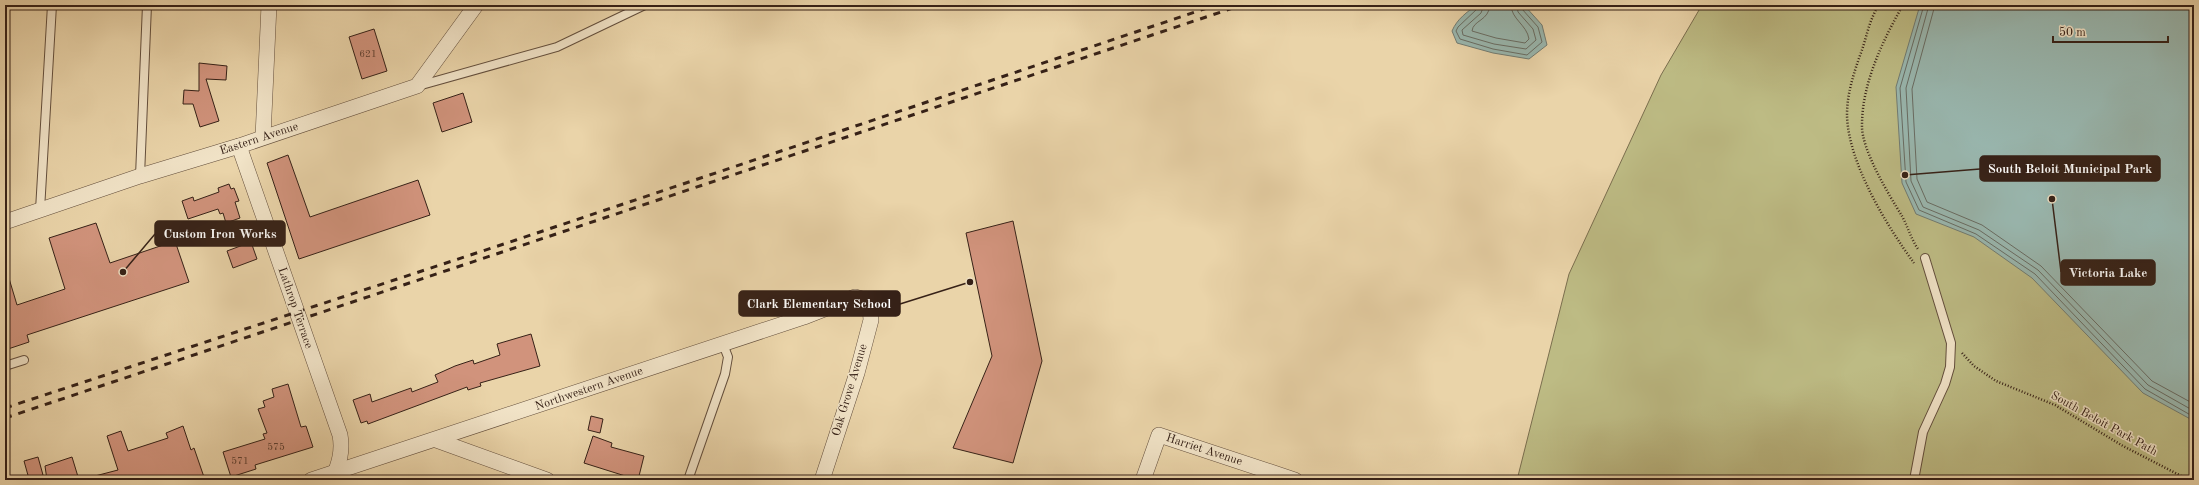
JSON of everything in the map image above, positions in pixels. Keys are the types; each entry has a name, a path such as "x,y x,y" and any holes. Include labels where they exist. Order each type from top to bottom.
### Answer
{"street":[{"path":"263,137 269,5"},
{"path":"417,86 476,5"},
{"name":"Eastern Avenue","path":"5,222 140,176 239,146 417,86"},
{"name":"Lathrop Terrace","path":"239,146 340,435 342,445 341,455 334,476"},
{"name":"Northwestern Avenue","path":"311,480 334,476 436,440 804,317 855,296 865,300"},
{"name":"Oak Grove Avenue","path":"822,480 857,373 871,320 870,306 865,300"},
{"name":"Harriet Avenue","path":"1143,480 1159,435 1294,480"},
{"path":"436,440 547,480"}],"lane":[{"path":"40,210 52,5"},
{"path":"140,176 147,5"},
{"path":"417,86 557,47 645,5"},
{"path":"1914,480 1923,432 1945,384 1950,367 1951,343 1939,298 1925,258"},
{"path":"688,480 725,374 728,357 723,344"},
{"path":"5,366 24,360"}],"path":[{"path":"1879,5 1852,79 1847,116 1849,133 1862,172 1889,229 1918,269"},
{"path":"1904,5 1884,38 1876,59 1866,98 1862,125 1868,149 1888,195 1903,218 1914,242 1925,258"},
{"name":"South Beloit Park Path","path":"1951,343 1974,366 1996,381 2055,405 2123,446 2189,480"}],"shaded area":[{"path":"1702,5 2194,5 2194,480 1517,480 1569,274 1661,75"}],"water":[{"path":"1477,5 1524,5 1542,25 1547,45 1529,59 1493,53 1457,43 1452,31 1454,27 1463,16"},
{"path":"1920,5 2194,5 2194,421 2143,393 2032,278 1974,237 1916,214 1902,183 1896,87"}],"building":[{"path":"374,29 387,71 362,79 349,37"},
{"path":"199,63 227,66 226,80 206,79 219,121 200,127 193,104 183,104 184,90 199,91"},
{"path":"463,93 472,122 442,132 433,103"},
{"path":"288,155 310,217 418,180 430,215 299,259 267,163"},
{"path":"229,184 231,189 234,188 239,201 235,202 240,218 226,223 223,213 220,214 218,209 188,219 182,201 193,197 194,201 219,192 218,188"},
{"path":"1013,221 1042,361 1013,463 953,448 992,356 966,233"},
{"path":"96,223 110,263 175,241 189,282 27,335 29,342 5,350 5,276 8,275 17,305 65,289 49,238"},
{"path":"251,242 257,259 233,268 227,251"},
{"path":"531,334 540,366 480,383 481,386 468,390 467,387 368,424 367,421 361,423 353,400 370,394 372,402 411,388 412,392 438,382 435,375 455,366 473,360 474,364 500,355 497,344"},
{"path":"288,384 301,427 306,426 313,447 255,465 256,469 231,477 223,452 265,439 263,434 267,433 258,409 265,407 263,401 274,397 272,389"},
{"path":"591,416 603,419 600,433 588,430"},
{"path":"183,426 191,450 194,448 205,480 96,480 95,476 118,470 107,436 121,431 128,451 168,438 166,433"},
{"path":"593,436 612,443 611,447 644,456 638,480 584,463"},
{"path":"38,457 43,475 29,479 24,461"},
{"path":"72,457 79,480 47,480 45,466"}],"railway":[{"path":"5,408 516,240 1216,5"},
{"path":"5,418 1242,5"}],"place":[{"name":"South Beloit Municipal Park","path":"1905,175"},
{"name":"Victoria Lake","path":"2052,199"},
{"name":"Custom Iron Works","path":"123,272"},
{"name":"Clark Elementary School","path":"970,282"}]}
